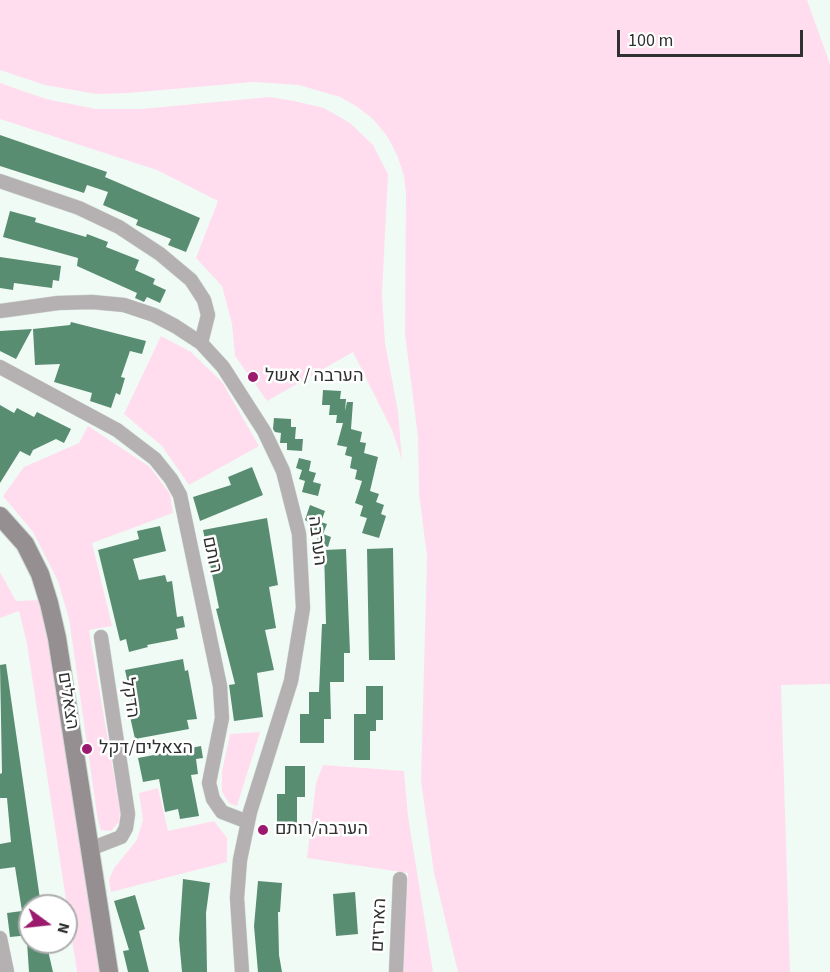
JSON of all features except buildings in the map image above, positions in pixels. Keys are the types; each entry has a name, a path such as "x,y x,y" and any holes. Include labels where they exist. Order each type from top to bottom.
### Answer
{"street":[{"path":"0,181 80,208 119,227 160,254 191,280 204,300 208,315 201,343"},
{"name":"הערבה","path":"0,311 58,303 124,305 154,315 201,343 223,367 264,431 283,471 299,534 303,568 303,608 291,681 248,822 240,860 237,898 242,972"},
{"name":"רותם","path":"0,367 117,430 155,459 180,495 220,686 222,718 208,783 213,799 222,813 248,822"},
{"name":"הצאלים","path":"0,516 25,544 40,574 49,603 108,972"},
{"name":"הדקל","path":"90,849 121,837 126,828 128,814 101,637"},
{"name":"הארזים","path":"396,972 400,879"},
{"path":"0,938 7,972"}],"shaded area":[{"path":"0,0 807,0 830,64 830,684 781,685 790,972 458,972 434,873 421,781 427,556 419,494 418,437 405,334 406,194 404,176 397,155 387,136 373,119 356,106 340,97 299,85 253,82 96,94 45,85 0,70"},
{"path":"0,83 46,99 96,109 141,109 270,97 324,108 350,123 373,145 388,174 382,294 385,343 398,411 402,460 392,430 353,352 267,401 235,356 232,324 222,286 196,258 218,201 157,170 0,119"},
{"path":"161,336 191,352 222,382 259,446 189,485 162,446 124,414"},
{"path":"88,426 150,467 170,494 173,513 92,543 112,626 89,630 120,810 119,822 111,831 101,830 98,821 69,619 58,581 33,532 3,496 24,467 79,443"},
{"path":"0,572 16,601 39,600 49,639 100,972 77,972 74,954 78,954 78,894 65,894 27,644 19,611 0,618"},
{"path":"260,732 237,806 229,803 222,792 222,772 230,734"},
{"path":"323,765 404,771 408,816 433,972 403,972 408,873 307,858 316,783"},
{"path":"158,788 168,831 214,821 227,838 227,862 111,892 109,880 114,868 137,840 143,820 139,793"}],"place":[{"name":"הערבה / אשל","path":"253,377"},
{"name":"הצאלים/דקל","path":"87,749"},
{"name":"הערבה/רותם","path":"263,830"}]}
